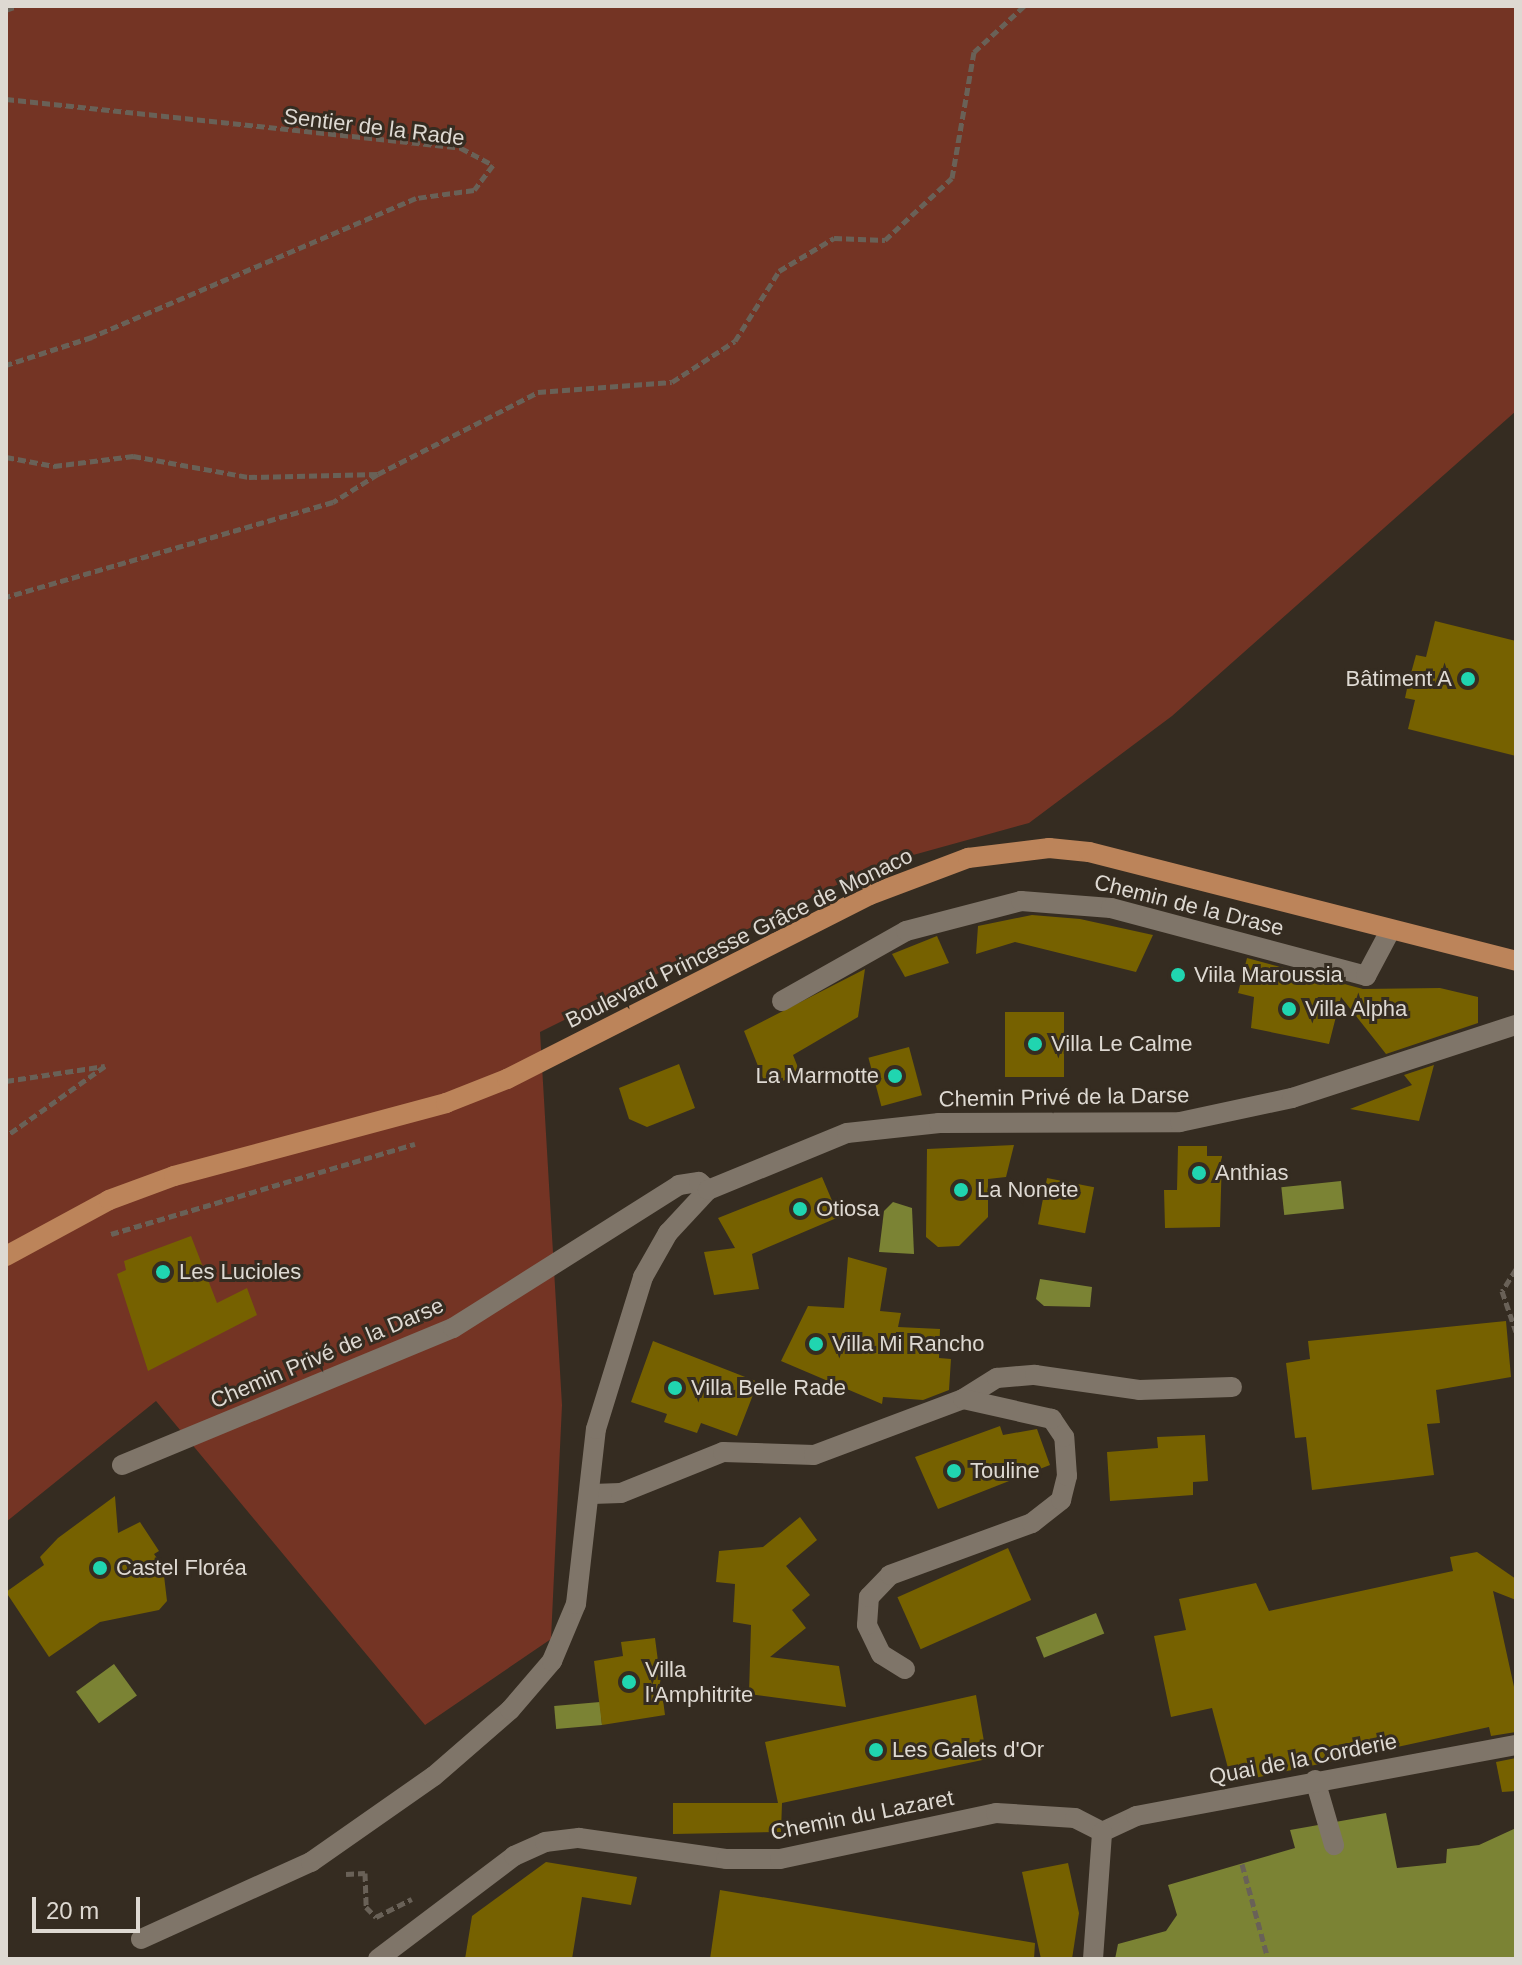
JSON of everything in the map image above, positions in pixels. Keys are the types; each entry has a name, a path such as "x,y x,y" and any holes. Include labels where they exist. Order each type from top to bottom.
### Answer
{"main road":[{"name":"Boulevard Princesse Grâce de Monaco","path":"6,1256 109,1200 174,1176 446,1103 507,1079 870,895 968,858 1049,848 1089,852 1389,933 1516,961"}],"street":[{"name":"Chemin de la Drase","path":"782,1001 906,931 992,906 1073,901 1366,976 1389,933"},
{"name":"Chemin Privé de la Darse","path":"141,1939 311,1862 434,1776 510,1710 552,1661 576,1604 592,1494 596,1429 643,1277 668,1233 708,1190 847,1133 939,1123 1180,1122 1292,1098 1516,1025"},
{"name":"Chemin Privé de la Darse","path":"122,1465 453,1328 679,1185 699,1182 708,1190"},
{"path":"592,1494 621,1493 723,1452 814,1455 963,1399 997,1378 1035,1375 1139,1390 1232,1387"},
{"path":"905,1669 881,1654 867,1625 869,1597 890,1575 1032,1523 1061,1500 1067,1476 1064,1437 1052,1419 963,1399"},
{"name":"Quai de la Corderie","path":"1102,1832 1136,1816 1315,1780 1516,1745"},
{"path":"1315,1780 1334,1845"},
{"name":"Chemin du Lazaret","path":"378,1959 514,1856 545,1842 579,1838 726,1859 780,1859 996,1813 1075,1818 1102,1832"},
{"path":"1093,1959 1102,1832"}],"path":[{"path":"6,10 17,6"},
{"path":"6,597 333,502 378,474 538,392 672,382 735,341 779,271 834,238 885,240 952,178 974,52 1024,6"},
{"name":"Sentier de la Rade","path":"6,99 461,148 493,165 474,190 416,198 92,337 6,365"},
{"path":"6,457 54,466 133,456 249,477 378,474"},
{"path":"6,1081 105,1066 6,1136"},
{"path":"96,1241 428,1140"},
{"path":"1516,1269 1502,1291 1516,1332"},
{"path":"311,1862 319,1874 365,1873 366,1907 376,1917 409,1896"},
{"path":"1242,1864 1268,1959"}],"shaded area":[{"path":"6,6 1516,6 1516,411 1172,716 1029,823 877,865 540,1032 562,1405 551,1639 425,1725 156,1401 6,1522"},
{"path":"1341,1181 1344,1209 1284,1215 1281,1187"},
{"path":"893,1202 912,1208 914,1254 879,1252 884,1211"},
{"path":"1040,1279 1092,1287 1090,1307 1044,1306 1036,1299"},
{"path":"1096,1613 1104,1633 1044,1658 1036,1637"},
{"path":"114,1664 137,1696 99,1723 76,1692"},
{"path":"600,1702 602,1725 556,1729 554,1706"},
{"path":"1386,1813 1397,1868 1446,1863 1447,1849 1479,1845 1516,1828 1516,1959 1115,1959 1118,1944 1166,1931 1177,1915 1168,1885 1295,1848 1290,1830"}],"building":[{"name":"Bâtiment A","path":"1435,621 1516,641 1516,756 1408,729 1415,700 1405,698 1408,684 1416,655 1426,657"},
{"path":"1032,915 1080,919 1153,935 1136,972 1015,942 976,954 978,926"},
{"path":"937,936 949,963 905,977 892,954"},
{"path":"1247,958 1363,989 1440,988 1478,997 1478,1023 1386,1054 1341,997 1329,1044 1251,1028 1254,997 1238,993"},
{"path":"865,969 858,1017 793,1055 801,1075 766,1086 744,1031"},
{"name":"Villa Le Calme","path":"1005,1012 1064,1012 1064,1077 1005,1077"},
{"name":"La Marmotte","path":"909,1047 922,1095 881,1106 868,1058"},
{"path":"679,1064 695,1108 647,1127 629,1119 619,1088"},
{"path":"1434,1065 1419,1121 1350,1109 1412,1085 1404,1075"},
{"name":"La Nonete","path":"1014,1145 1006,1177 988,1179 988,1217 959,1246 938,1247 926,1237 927,1149"},
{"name":"Anthias","path":"1178,1146 1207,1146 1207,1156 1222,1156 1220,1227 1165,1228 1164,1190 1177,1190"},
{"path":"822,1177 839,1217 752,1254 759,1289 714,1295 704,1252 735,1248 718,1218"},
{"path":"1047,1178 1094,1187 1085,1233 1038,1224"},
{"path":"191,1236 217,1303 247,1288 257,1315 148,1371 117,1274 126,1270 124,1261"},
{"path":"848,1257 887,1268 880,1311 901,1313 898,1327 940,1329 939,1358 951,1359 949,1390 923,1400 883,1397 882,1404 781,1361 808,1306 844,1308"},
{"path":"1506,1321 1511,1377 1436,1390 1440,1423 1427,1424 1434,1475 1312,1490 1306,1437 1295,1438 1286,1363 1310,1359 1308,1341"},
{"name":"Villa Belle Rade","path":"653,1341 758,1382 737,1436 701,1423 697,1433 664,1422 667,1414 631,1402"},
{"path":"1000,1426 1003,1435 1037,1429 1050,1465 938,1509 915,1457"},
{"path":"1205,1435 1208,1481 1193,1482 1193,1495 1110,1501 1107,1452 1158,1448 1157,1437"},
{"name":"Castel Floréa","path":"115,1496 118,1533 140,1522 159,1551 154,1554 163,1567 167,1601 159,1610 100,1622 49,1657 6,1592 44,1565 40,1557 58,1538"},
{"path":"800,1517 817,1540 786,1566 810,1595 792,1610 806,1628 770,1657 839,1666 846,1707 749,1694 751,1625 733,1622 735,1584 716,1582 719,1551 763,1547"},
{"path":"1008,1548 1031,1600 921,1649 897,1597"},
{"path":"1477,1552 1516,1579 1516,1600 1493,1591 1516,1696 1516,1732 1491,1736 1489,1727 1232,1783 1212,1708 1171,1717 1154,1636 1186,1630 1179,1599 1256,1583 1269,1611 1453,1571 1450,1557"},
{"name":"Villa l'Amphitrite","path":"655,1638 665,1715 602,1725 594,1661 623,1656 621,1642"},
{"name":"Les Galets d'Or","path":"976,1695 987,1759 782,1803 781,1832 673,1834 673,1803 778,1803 765,1742"},
{"path":"1516,1758 1516,1791 1502,1792 1496,1762"},
{"path":"546,1862 637,1877 631,1905 582,1897 572,1959 465,1959 472,1916"},
{"path":"1068,1863 1079,1913 1072,1959 1041,1959 1022,1872"},
{"path":"720,1890 1035,1943 1034,1959 710,1959"}],"place":[{"name":"Bâtiment A","path":"1468,679"},
{"name":"Viila Maroussia","path":"1178,975"},
{"name":"Villa Alpha","path":"1289,1009"},
{"name":"Villa Le Calme","path":"1035,1044"},
{"name":"La Marmotte","path":"895,1076"},
{"name":"Anthias","path":"1199,1173"},
{"name":"La Nonete","path":"961,1190"},
{"name":"Otiosa","path":"800,1209"},
{"name":"Les Lucioles","path":"163,1272"},
{"name":"Villa Mi Rancho","path":"816,1344"},
{"name":"Villa Belle Rade","path":"675,1388"},
{"name":"Touline","path":"954,1471"},
{"name":"Castel Floréa","path":"100,1568"},
{"name":"Villa l'Amphitrite","path":"629,1682"},
{"name":"Les Galets d'Or","path":"876,1750"}]}
